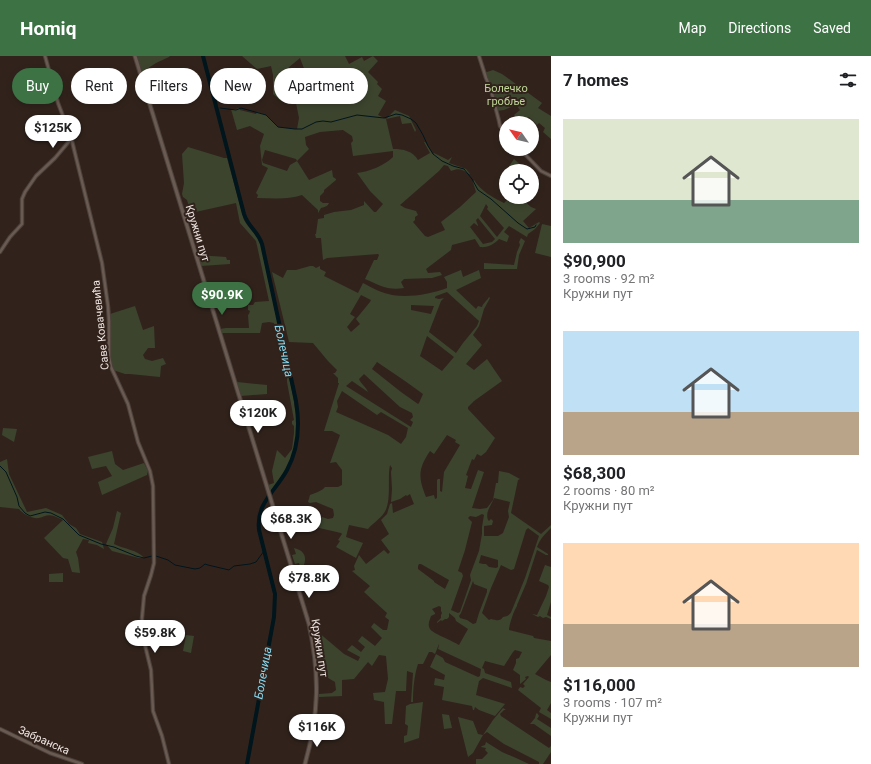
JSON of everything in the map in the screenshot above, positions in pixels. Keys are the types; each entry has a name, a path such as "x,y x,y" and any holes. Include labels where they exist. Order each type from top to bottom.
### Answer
{"main road":[{"name":"Кружни пут","path":"135,56 307,619 315,658 316,706 313,732 305,764"}],"street":[{"name":"Саве Ковачевића","path":"45,56 58,103 72,139 102,263 109,312 109,357 112,369 128,404 138,442 152,478 154,545 153,566 144,596 142,624 151,670 153,711 162,736 169,764"},
{"path":"479,56 491,90 499,121"},
{"path":"0,251 21,225 22,197 34,179 72,139"},
{"path":"527,156 541,171 551,176"},
{"name":"Забранска","path":"0,729 50,753 82,764"}],"green space":[{"path":"137,56 170,56 148,68 141,68"},
{"path":"242,56 345,56 349,64 362,57 364,61 373,56 378,61 368,72 368,68 304,68 300,58 288,68 274,68 274,95 271,66 256,68"},
{"name":"Болечко гробље","path":"493,70 502,74 542,103 538,108 551,116 551,139 543,132 545,128 539,123 539,116 515,116 514,115 520,110 516,105 504,110 496,111 491,90 484,73"},
{"path":"368,72 378,82 377,84 382,89 378,96 386,101 378,115 386,119 393,149 407,151 413,154 418,160 430,153 425,142 433,154 434,153 448,160 452,157 449,163 466,169 470,174 460,170 451,171 448,166 444,165 400,205 416,211 418,215 415,217 413,222 425,236 428,237 445,230 441,222 476,192 473,182 474,180 483,191 499,200 499,204 528,204 536,209 523,221 529,228 539,222 540,223 528,234 527,237 509,226 504,232 509,236 507,242 499,239 491,245 480,247 475,239 452,245 451,250 426,269 428,273 440,272 442,275 432,278 404,279 401,282 404,288 388,288 365,279 374,260 377,260 379,255 327,258 323,260 321,238 316,238 315,234 318,219 324,218 324,215 351,210 364,205 364,201 374,212 376,212 383,204 370,191 357,173 372,170 386,163 393,157 393,151 353,156 351,143 353,141 352,136 343,130 320,132 305,137 306,145 309,149 297,161 309,180 332,170 333,177 336,179 320,196 320,201 323,203 329,203 328,205 321,208 318,213 318,210 302,195 285,198 257,198 258,195 256,193 268,168 262,165 260,146 264,134 250,126 237,130 231,109 239,108 240,110 256,114 257,112 266,115 278,127 297,129 299,118 296,104 368,104","holes":["265,150 296,159 297,161 290,165 287,171 263,163 262,160","486,204 488,207 487,209 504,228 497,237 480,216","478,218 495,239 492,242 483,244 470,227 474,223 478,226 476,220"]},
{"path":"395,110 409,116 416,130 415,132 411,123 402,124 400,116 386,119"},
{"path":"188,147 227,158 244,220 261,244 293,396 297,423 292,457 282,476 270,492 268,485 274,483 272,471 277,450 285,458 292,449 294,433 292,421 294,420 287,382 287,372 284,371 286,368 278,345 274,323 262,323 260,333 221,333 220,329 249,328 248,315 250,311 248,310 248,305 253,305 255,302 269,301 256,241 240,223 236,203 191,213 187,200 182,194 184,183 182,154"},
{"path":"514,159 520,164 511,164"},
{"path":"542,224 551,226 551,257 535,253"},
{"path":"521,238 525,241 519,255 517,269 484,269 484,263 514,265"},
{"path":"197,255 226,257 227,260 230,260 230,264 201,266"},
{"path":"310,266 316,268 320,266 320,269 326,272 324,276 358,293 363,283 392,295 413,296 427,294 447,288 447,282 444,277 461,270 463,277 479,270 481,278 456,290 476,309 478,306 482,307 489,297 490,298 484,309 479,326 473,335 482,345 466,364 474,370 487,359 502,381 468,407 468,409 495,438 486,452 481,456 477,454 474,460 472,459 466,475 468,476 465,488 471,489 478,470 484,472 472,508 487,508 493,500 496,483 498,483 499,471 509,473 520,479 518,480 511,513 541,534 551,525 551,528 541,539 537,547 548,555 537,550 509,630 533,636 534,638 551,641 551,655 535,674 551,682 551,703 547,710 551,713 551,719 539,712 541,708 518,690 520,687 523,688 525,686 523,684 529,677 525,677 526,679 520,684 520,675 513,670 516,659 519,658 522,652 515,650 504,666 485,661 482,668 484,669 485,673 511,682 512,688 483,678 479,681 476,695 505,704 495,716 475,707 473,710 472,706 442,700 444,687 434,685 435,678 444,680 445,675 430,667 436,654 443,658 445,662 478,677 480,676 481,669 438,649 439,644 435,654 429,652 423,664 418,664 414,683 413,702 411,702 413,673 407,671 406,691 396,691 392,724 385,724 384,702 374,700 373,693 385,692 388,679 386,656 379,655 372,666 368,662 354,679 342,680 342,696 319,697 319,694 332,693 336,690 335,682 318,672 314,639 308,618 322,625 318,632 344,654 358,661 360,657 347,650 352,645 361,652 365,647 358,641 362,636 375,646 382,638 371,627 374,623 383,630 387,630 389,620 385,617 387,613 364,592 370,586 352,571 355,570 354,566 359,555 366,564 384,550 388,554 390,552 381,540 389,534 381,520 387,514 390,504 392,503 393,513 414,504 410,494 391,502 392,468 390,465 389,497 384,513 368,529 349,525 346,537 363,543 356,558 336,547 340,541 338,540 342,534 341,533 315,527 280,525 274,506 281,506 320,519 322,517 328,519 333,518 333,509 316,502 308,502 310,495 325,487 338,487 342,485 342,470 336,462 330,463 340,435 332,431 324,431 339,383 338,378 333,373 337,370 313,343 289,342 272,272 283,278 287,270 296,270","holes":["447,292 479,321 477,326 456,353 429,332 441,301 444,298 435,298 436,296","361,295 371,300 356,319 360,324 351,332 347,327 355,317 350,314","411,305 434,306 431,314 411,310","427,336 454,357 442,371 420,356","377,362 423,394 418,404 372,369","364,374 400,407 412,413 413,417 410,420 413,422 411,427 346,386 352,381 368,392 359,379","342,391 377,415 381,412 408,428 406,437 401,444 388,435 336,412 338,407 337,401","447,435 456,440 455,442 460,445 444,472 442,492 440,491 440,479 437,480 437,498 435,499 434,495 426,497 422,484 420,473 430,451 434,454","494,498 510,502 508,511 509,517 503,533 498,536 484,536 484,526 492,525 493,521 491,519 489,521 488,520 488,512","482,514 484,515 479,551 470,575 471,580 460,612 458,613 451,610 463,576 462,573 458,571 472,522 468,518 470,516 476,517","528,528 539,536 525,578 512,610 509,615 503,617 501,620 489,620 482,613 501,565 511,570 514,569 526,530","481,555 498,560 498,567 496,568 489,567 486,564 479,563","419,564 449,580 445,589 418,569","473,581 474,584 487,589 476,623 473,624 460,618 459,616","439,606 441,607 442,613 441,618 437,623 441,620 447,619 449,617 449,613 455,618 456,621 468,629 459,645 430,629 429,621 431,616 435,614 432,609"]},
{"path":"135,306 143,330 154,326 155,348 148,348 143,355 145,359 152,361 163,358 166,364 161,366 160,377 125,374 113,370 111,359 110,314"},
{"path":"237,382 267,385 267,394 241,396"},
{"path":"3,428 17,429 14,442 2,435"},
{"path":"112,451 115,464 123,470 144,463 148,471 147,475 102,495 98,482 112,476 106,466 92,469 88,457"},
{"path":"7,459 9,474 27,512 46,508 62,515 69,524 76,528 80,534 102,542 104,549 97,545 88,543 89,540 83,539 76,552 80,573 72,572 68,559 63,558 44,538 63,520 52,515 33,518 23,513 19,509 0,507 0,462"},
{"path":"117,511 121,513 114,544 135,551 144,558 112,551 106,544 113,528"},
{"path":"294,548 301,551 305,556 305,563 302,570 299,563 295,564 292,555 296,554"},
{"path":"545,565 551,567 551,602 547,615 551,617 551,619 540,616 538,617 532,614 537,615 549,587 548,585 539,581"},
{"path":"63,573 63,582 49,582 49,574"},
{"path":"186,635 194,636 191,653 183,651"},
{"path":"423,702 419,738 404,743 404,736 407,735 408,726 405,724 406,706"},
{"path":"503,708 506,710 500,714 501,716 549,748 551,746 551,752 543,764 539,764 539,762 504,744 487,732 483,735"},
{"path":"537,713 539,716 537,719 551,728 551,736 534,724 530,724"},
{"path":"442,714 449,715 452,728 444,729"},
{"path":"458,717 473,721 478,734 483,735 473,753 468,757"},
{"path":"486,742 502,752 529,764 476,764 476,759 482,759 488,753 485,750 486,748 481,747 485,745"}],"waterway":[{"name":"Болечица","path":"203,56 244,214 262,244 296,401 298,419 298,436 291,462 282,478 267,498 260,512 259,530 275,594 274,617 247,764"},
{"path":"220,108 236,110 241,108 266,115 278,127 295,129 302,129 316,122 331,122 357,115 384,118 396,114 402,115 416,123 433,154 442,161 464,169 478,190 491,199 518,223 527,229 535,227 536,225"},
{"path":"0,466 6,472 17,497 19,506 30,516 45,512 51,513 63,519 79,535 136,556 144,558 152,556"},
{"path":"156,556 168,560 175,565 195,569 200,568 205,564 229,570 234,566 256,562 264,551"}]}
